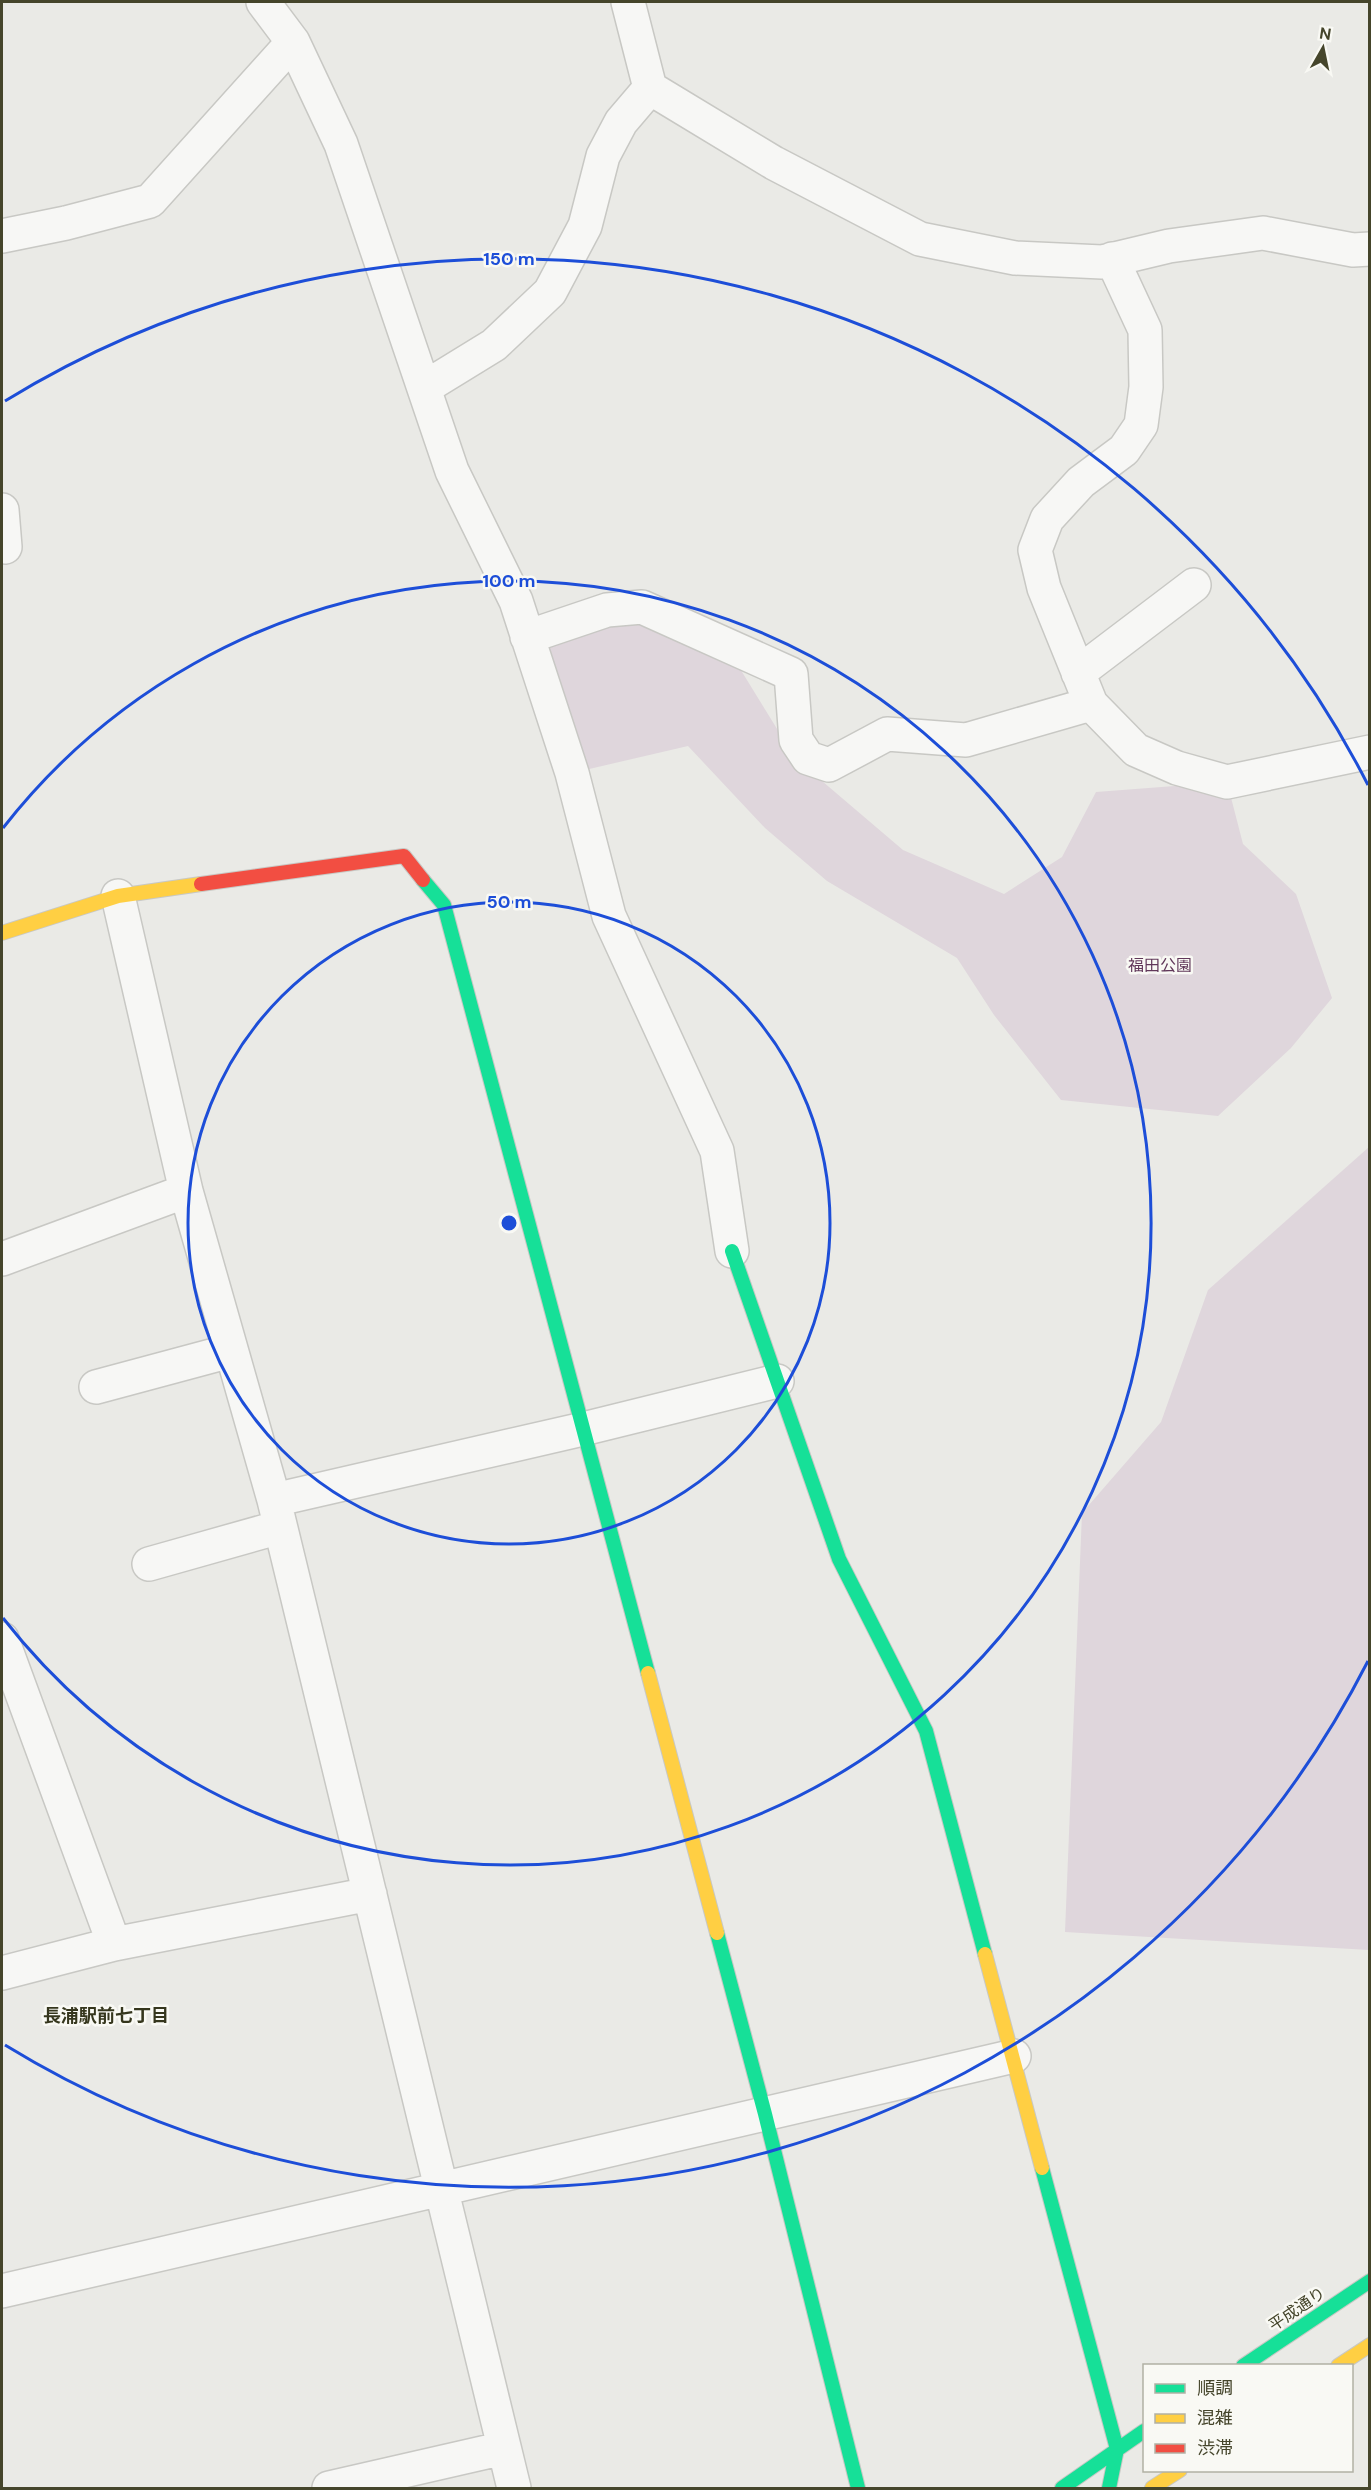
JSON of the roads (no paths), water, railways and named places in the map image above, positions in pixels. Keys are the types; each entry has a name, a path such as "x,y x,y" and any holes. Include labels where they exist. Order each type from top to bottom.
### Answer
{"street":[{"path":"263,2 293,42 341,144 452,471 516,601 572,773 609,916 717,1151 732,1251 839,1559 926,1731 1117,2449 1109,2488"},
{"path":"628,2 650,88 774,163 920,239 1015,258 1102,262 1168,246 1263,233 1353,250 1370,249"},
{"path":"2,236 66,223 150,201 293,42"},
{"path":"424,388 494,345 550,292 585,226 603,156 621,122 650,88"},
{"path":"1112,259 1145,330 1146,387 1141,425 1124,450 1081,482 1047,519 1035,550 1044,588 1091,704 1136,750 1177,768 1227,782 1370,752"},
{"path":"2,510 5,547"},
{"path":"1078,673 1194,585"},
{"path":"527,637 607,610 642,607 791,674 796,740 808,758 829,765 887,734 966,740 1091,704"},
{"path":"2,933 118,896 404,856 444,905 765,2114 858,2488"},
{"path":"118,896 186,1191 277,1513 514,2488"},
{"path":"2,1259 186,1191"},
{"path":"96,1387 230,1351"},
{"path":"149,1564 277,1513 583,1429 777,1381"},
{"path":"2,1639 114,1944"},
{"path":"2,1973 114,1944 370,1894"},
{"path":"2,2291 1014,2056"},
{"name":"平成通り","path":"1246,2364 1370,2281"},
{"path":"1341,2364 1370,2345"},
{"path":"1062,2488 1143,2432"},
{"path":"329,2488 504,2448"},
{"path":"1152,2488 1177,2472"}],"district":[{"name":"長浦駅前七丁目","path":"106,2016"}],"park label":[{"name":"福田公園","path":"1160,965"}]}
